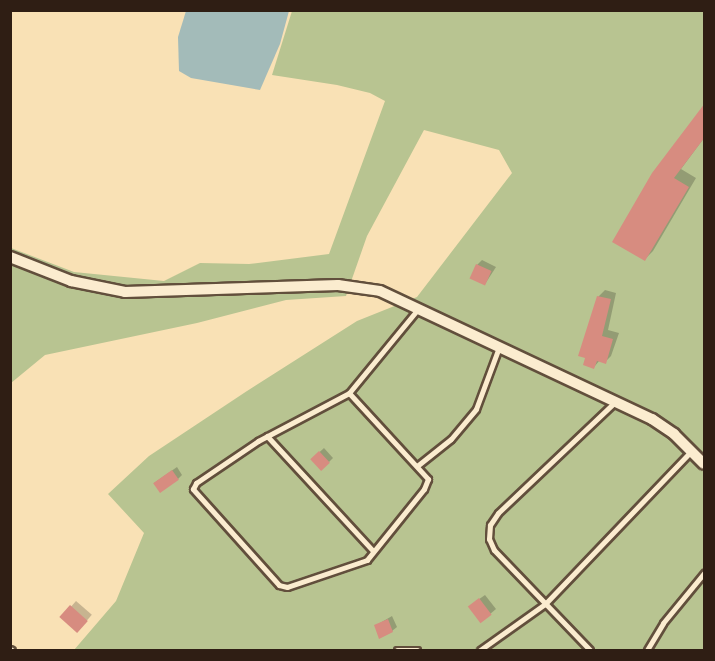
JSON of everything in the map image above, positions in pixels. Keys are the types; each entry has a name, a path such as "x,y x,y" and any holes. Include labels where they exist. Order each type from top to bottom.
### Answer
{"street":[{"path":"10,257 70,281 125,292 338,285 380,291 652,419 692,450 705,464"}],"lane":[{"path":"349,393 428,478 424,489 373,551 359,564 287,586 273,581 193,489 196,483 267,436 349,393 419,308"},
{"path":"417,466 451,440 476,409 499,346"},
{"path":"590,651 494,550 489,539 490,525 498,513 616,401"},
{"path":"267,436 373,551"},
{"path":"480,651 545,604 692,450"},
{"path":"647,651 663,623 705,573"},
{"path":"397,651 417,651"}],"green space":[{"path":"292,11 704,11 704,650 74,650 116,601 144,533 108,494 149,456 247,391 357,321 417,297 512,173 499,150 424,130 367,236 346,296 286,300 197,323 45,355 11,383 11,248 74,272 164,281 200,263 249,264 329,254 385,101 370,93 337,85 272,75"}],"water":[{"path":"186,11 289,11 280,44 260,90 191,78 179,71 178,37"}],"building":[{"path":"705,103 705,137 674,178 689,187 645,261 612,242 652,173"},
{"path":"476,264 492,271 485,286 469,279"},
{"path":"597,296 611,299 602,336 613,339 606,364 597,361 594,369 583,365 585,358 578,356"},
{"path":"319,451 330,463 321,471 310,459"},
{"path":"172,470 179,480 160,493 153,483"},
{"path":"479,598 492,615 480,623 468,606"},
{"path":"70,605 88,621 77,633 59,617"},
{"path":"388,619 393,632 379,639 374,625"}]}
